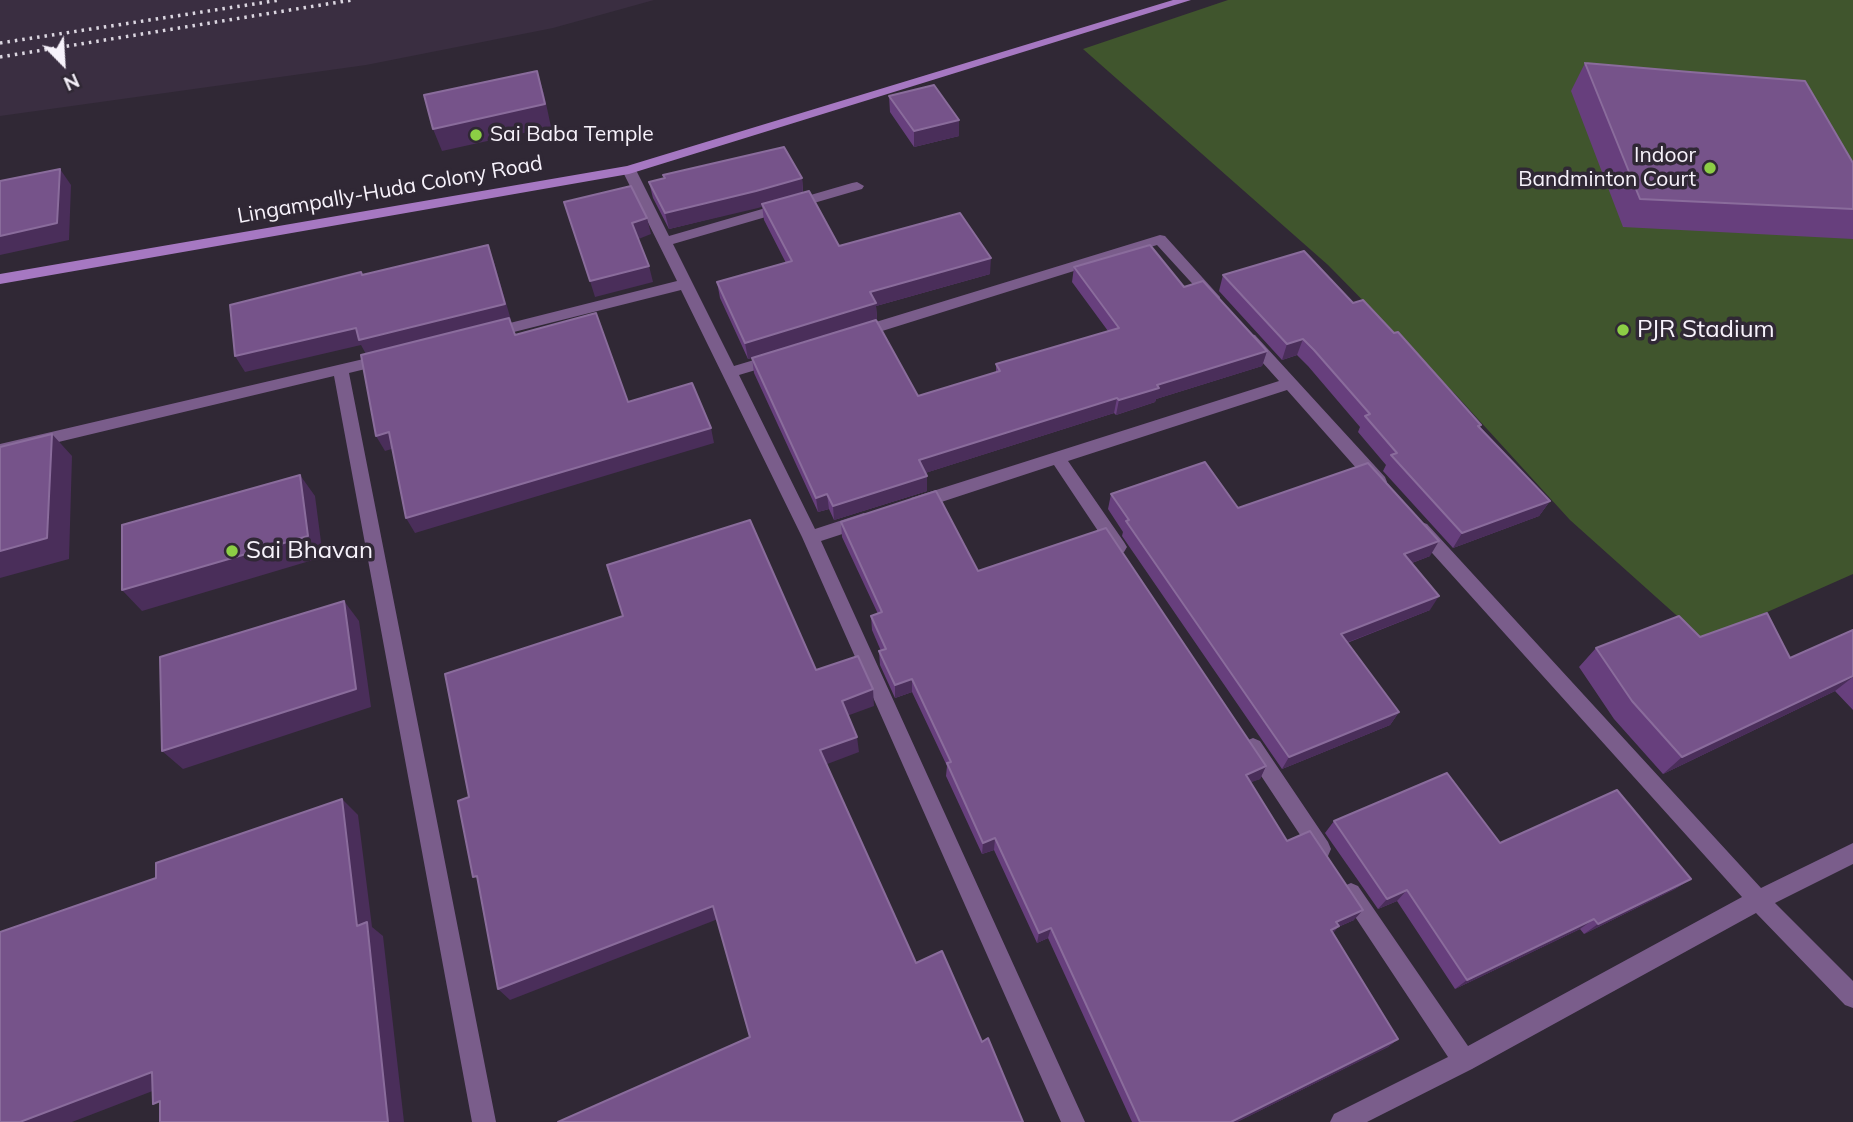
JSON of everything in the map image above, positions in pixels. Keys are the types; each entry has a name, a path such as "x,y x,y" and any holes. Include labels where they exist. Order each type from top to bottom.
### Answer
{"street":[{"name":"Lingampally-Huda Colony Road","path":"0,279 629,170 1185,0"},
{"path":"629,170 811,537 1073,1122"},
{"path":"665,242 857,186"},
{"path":"846,336 1160,239 1393,497"},
{"path":"474,337 685,284"},
{"path":"0,450 407,353"},
{"path":"728,373 794,353"},
{"path":"341,370 379,580 485,1122"},
{"path":"901,508 1290,383"},
{"path":"1057,457 1126,560"},
{"path":"811,537 876,516"},
{"path":"1411,518 1758,900 1853,997"},
{"path":"1242,731 1464,1061"},
{"path":"1342,1122 1464,1061 1758,900 1853,853"}],"shaded area":[{"path":"0,0 654,0 553,28 366,65 0,116"}],"green space":[{"name":"PJR Stadium","path":"1228,0 1853,0 1853,574 1704,640 1570,520 1457,396 1328,265 1083,49"}],"building":[{"name":"Indoor Bandminton Court","path":"1585,63 1805,81 1853,163 1853,209 1640,199"},
{"path":"537,71 545,104 433,129 424,95"},
{"path":"934,85 959,120 914,131 889,96"},
{"path":"784,147 802,178 665,213 649,182 665,178 663,175"},
{"path":"60,169 57,223 0,236 0,181"},
{"path":"631,186 647,218 632,223 649,266 590,281 564,202"},
{"path":"809,191 839,246 960,213 991,258 870,292 876,303 745,343 717,282 792,261 762,204"},
{"path":"488,245 505,304 359,340 356,328 235,356 230,305 361,272 362,275"},
{"path":"1150,245 1184,287 1203,281 1267,351 1157,385 1159,388 1119,400 1117,398 919,460 927,476 833,506 827,494 816,498 752,358 876,320 918,396 1000,371 996,364 1119,328 1074,267"},
{"path":"1304,251 1353,303 1363,300 1394,333 1398,332 1481,425 1478,426 1550,501 1462,533 1391,455 1397,453 1365,416 1370,414 1314,350 1303,339 1287,344 1223,275"},
{"path":"596,313 628,402 692,383 711,428 406,518 389,432 376,436 361,355 509,318 515,335"},
{"path":"52,434 47,538 0,551 0,447"},
{"path":"1205,462 1238,508 1368,463 1439,541 1404,554 1439,596 1341,634 1399,712 1289,757 1126,521 1129,520 1111,494"},
{"path":"300,475 308,536 122,590 122,525"},
{"path":"936,491 978,571 1106,528 1266,766 1246,775 1287,841 1310,831 1363,910 1336,922 1339,926 1331,930 1398,1039 1231,1122 1140,1122 1051,928 1039,933 995,838 983,843 947,763 951,762 912,679 895,685 879,651 886,649 871,616 882,612 841,522"},
{"path":"750,520 816,670 858,656 873,689 842,701 857,737 820,750 916,963 942,951 982,1042 988,1038 1023,1122 558,1122 750,1037 713,906 498,989 477,876 473,877 458,801 469,797 445,674 623,616 607,565"},
{"path":"344,601 356,689 162,751 160,657"},
{"path":"1767,613 1790,658 1853,630 1853,676 1682,757 1632,701 1596,648 1679,616 1700,637"},
{"path":"1447,773 1500,843 1617,790 1691,879 1598,924 1594,919 1467,980 1407,890 1387,899 1334,821"},
{"path":"342,799 357,926 367,922 388,1122 160,1122 160,1101 153,1104 152,1072 20,1122 0,1122 0,932 156,878 156,863"}],"railway":[{"path":"0,43 280,0"},
{"path":"0,57 352,0"}],"place":[{"name":"Sai Baba Temple","path":"476,135"},
{"name":"Indoor Bandminton Court","path":"1710,168"},
{"name":"PJR Stadium","path":"1623,330"},
{"name":"Sai Bhavan","path":"232,551"}]}
